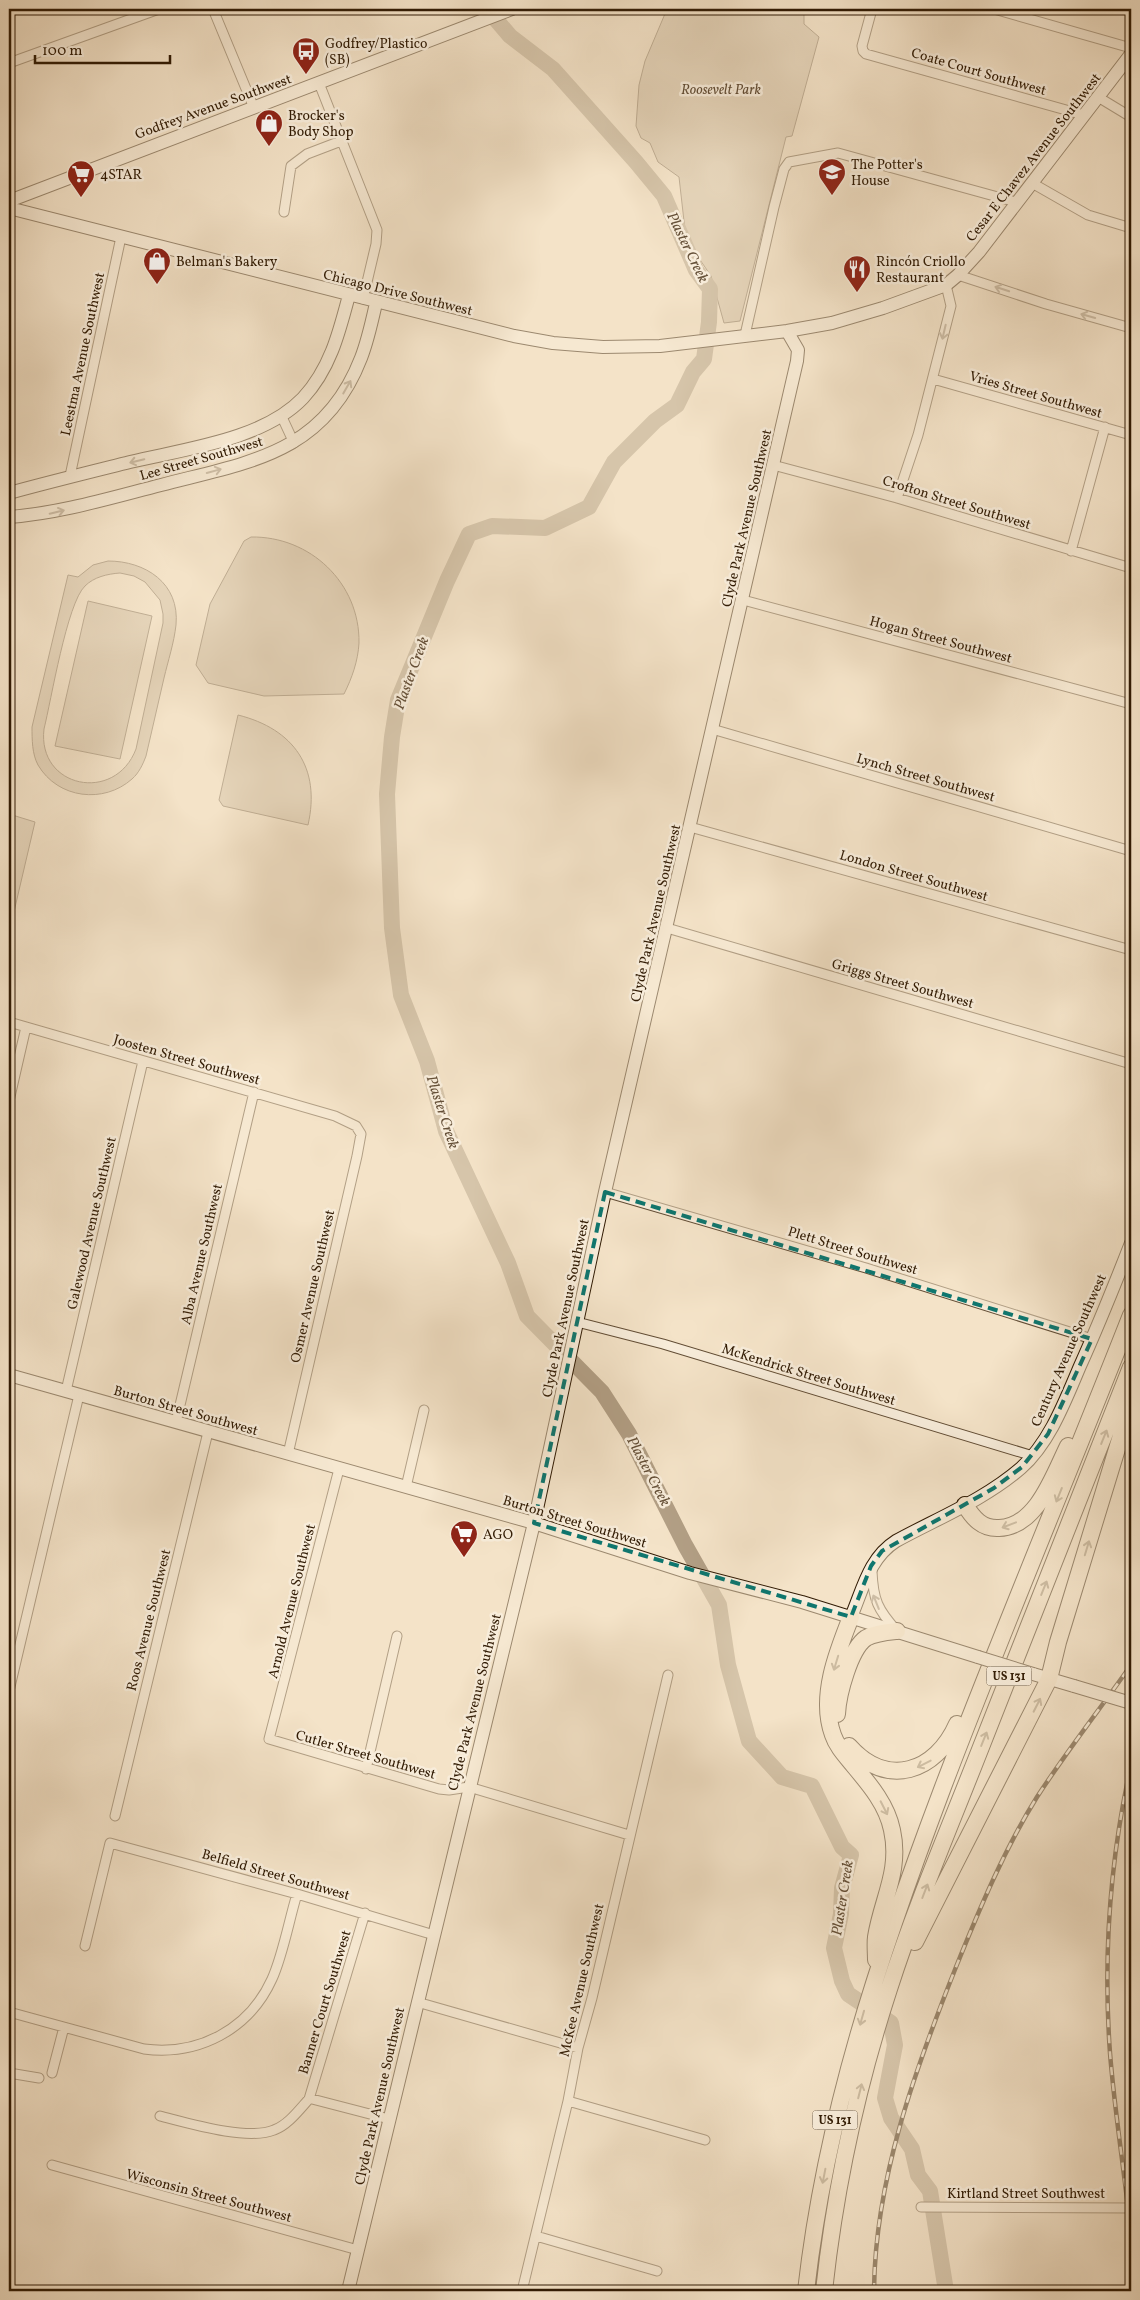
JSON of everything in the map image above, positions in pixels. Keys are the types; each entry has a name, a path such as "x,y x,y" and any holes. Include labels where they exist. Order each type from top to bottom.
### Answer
{"highway":[{"name":"US 131","path":"806,2291 819,2204 838,2107 877,1971 915,1862 976,1701 1131,1315"},
{"name":"US 131","path":"825,2284 850,2132 889,1987 931,1873 1131,1367"},
{"path":"965,1505 973,1518 990,1528 1008,1526 1029,1514 1048,1485 1110,1369"},
{"path":"889,1987 971,1834 1050,1679 1058,1642 1131,1403"},
{"path":"851,1617 832,1674 828,1711 830,1727 838,1745 882,1802 892,1829 893,1875 876,1938 877,1971"},
{"path":"897,1631 871,1636 858,1645 844,1680 838,1702 838,1722 847,1744 858,1756 871,1765 888,1770 908,1770 923,1765 942,1750 952,1735 961,1715 976,1701"}],"main road":[{"name":"Godfrey Avenue Southwest","path":"9,200 511,9"},
{"name":"Cesar E Chavez Avenue Southwest","path":"787,331 832,323 867,314 946,285 958,275 1032,183 1131,54"},
{"name":"Chicago Drive Southwest","path":"9,208 376,303 553,344 624,348 787,331"},
{"name":"Lee Street Southwest","path":"9,493 70,476 216,442 281,416 302,399 322,373 331,354 348,295"},
{"name":"Lee Street Southwest","path":"9,517 59,512 255,460 294,443 317,426 348,386 362,355 376,303"},
{"name":"Clyde Park Avenue Southwest","path":"348,2291 534,1523 566,1368 797,361 798,350 787,331"},
{"name":"Century Avenue Southwest","path":"851,1617 871,1566 888,1545 994,1488 1022,1467 1033,1456 1059,1413 1092,1339 1131,1243"},
{"name":"Burton Street Southwest","path":"9,1375 534,1523 719,1581 851,1617 1131,1703"}],"street":[{"path":"9,62 159,9"},
{"path":"213,9 254,108"},
{"name":"Coate Court Southwest","path":"872,9 862,46 866,54 1084,115"},
{"path":"994,9 1131,48"},
{"path":"319,83 377,230 376,244 363,299"},
{"path":"1098,97 1131,117"},
{"path":"284,212 291,166 307,154 341,141"},
{"path":"745,335 774,207 784,169 789,162 838,153 1016,202"},
{"path":"1032,183 1088,215 1131,228"},
{"name":"Leestma Avenue Southwest","path":"70,476 121,237"},
{"path":"958,275 1046,304 1131,328"},
{"path":"897,498 918,435 951,306 946,285"},
{"name":"Vries Street Southwest","path":"933,379 1131,435"},
{"path":"281,416 294,443"},
{"path":"1071,551 1105,427"},
{"name":"Crofton Street Southwest","path":"773,465 897,498 1131,568"},
{"name":"Hogan Street Southwest","path":"743,600 1131,704"},
{"name":"Lynch Street Southwest","path":"712,729 1131,851"},
{"name":"London Street Southwest","path":"690,827 1131,950"},
{"name":"Griggs Street Southwest","path":"667,928 1131,1064"},
{"name":"Joosten Street Southwest","path":"9,1022 335,1116 356,1126"},
{"path":"9,1101 26,1027"},
{"name":"Galewood Avenue Southwest","path":"66,1391 143,1061"},
{"name":"Alba Avenue Southwest","path":"176,1422 254,1092"},
{"name":"Osmer Avenue Southwest","path":"288,1454 357,1156 361,1134 356,1126"},
{"name":"Plett Street Southwest","path":"606,1192 866,1268 1092,1339"},
{"name":"McKendrick Street Southwest","path":"576,1328 662,1344 1033,1456"},
{"path":"9,1691 79,1395"},
{"path":"406,1487 424,1410"},
{"name":"Roos Avenue Southwest","path":"114,1816 208,1432"},
{"name":"Arnold Avenue Southwest","path":"270,1739 339,1469"},
{"path":"871,1566 872,1591 876,1602 897,1631"},
{"path":"366,1769 397,1636"},
{"name":"McKee Avenue Southwest","path":"522,2291 568,2101 578,2048 592,1998 668,1675"},
{"name":"Cutler Street Southwest","path":"270,1739 366,1769 439,1789 449,1790 469,1787 629,1835"},
{"name":"Belfield Street Southwest","path":"85,1946 110,1843 297,1894 434,1935"},
{"path":"9,2012 144,2049 160,2051 187,2049 230,2030 252,2010 273,1978 297,1894"},
{"name":"Banner Court Southwest","path":"160,2116 214,2130 256,2133 274,2130 286,2122 309,2099 365,1914"},
{"path":"417,2002 578,2048"},
{"path":"52,2073 64,2027"},
{"path":"9,2074 39,2078"},
{"path":"309,2099 389,2119"},
{"path":"568,2101 705,2140"},
{"name":"Wisconsin Street Southwest","path":"52,2166 358,2250"},
{"name":"Kirtland Street Southwest","path":"921,2207 1131,2208"},
{"path":"536,2236 657,2271"}],"highlighted area":[{"path":"605,1192 1092,1339 1048,1434 1022,1467 994,1488 882,1551 871,1566 851,1617 534,1523"}],"green space":[{"name":"Roosevelt Park","path":"667,9 804,9 804,24 819,37 792,136 786,137 740,321 724,323 711,276 686,239 679,177 658,162 650,143 641,138 636,126 639,85 645,61"},
{"path":"251,537 273,539 293,545 311,554 328,567 341,583 351,601 357,621 359,643 354,669 344,694 264,696 208,683 196,665 210,604 244,541"},
{"path":"108,561 122,562 147,570 166,586 176,610 176,625 172,645 146,756 139,771 132,779 121,787 95,795 69,791 57,785 47,776 36,761 32,732 68,575 78,577 93,565","holes":["120,573 134,576 145,582 160,600 163,614 163,623 136,749 126,766 112,777 96,782 80,782 64,776 52,765 45,749 44,729 60,653 72,612 78,596 85,586 101,576 110,574"]},
{"path":"88,601 152,616 120,759 55,746"},
{"path":"238,715 258,721 274,730 288,741 299,754 306,769 310,786 311,804 308,825 223,806 219,800"},
{"path":"9,814 35,822 9,933"}],"waterway":[{"name":"Plaster Creek","path":"487,9 510,36 553,69 664,196 696,270 710,289 709,322 704,359 693,372 677,405 655,421 614,462 589,507 545,528 492,526 469,534 447,581 398,700 392,737 387,794 392,928 401,995 427,1061 446,1131 508,1263 527,1316 602,1392 629,1434 685,1545 719,1605 728,1665 749,1741 782,1777 812,1786 842,1847 851,1855 842,1888 841,1914 834,1948 842,1981 848,1994 891,2023 895,2045 885,2098 891,2118 912,2149 918,2175 930,2191 946,2291"}],"railway":[{"path":"874,2291 876,2249 881,2208 900,2126 926,2045 965,1946 993,1880 1025,1817 1060,1764 1131,1665"},
{"path":"1131,1765 1113,1872 1107,1980 1110,2053 1131,2220"}],"place":[{"name":"Godfrey/Plastico (SB)","path":"306,75"},
{"name":"Brocker's Body Shop","path":"269,147"},
{"name":"The Potter's House","path":"832,196"},
{"name":"4STAR","path":"81,198"},
{"name":"Belman's Bakery","path":"157,285"},
{"name":"Rincón Criollo Restaurant","path":"857,293"},
{"name":"AGO","path":"464,1558"}]}
